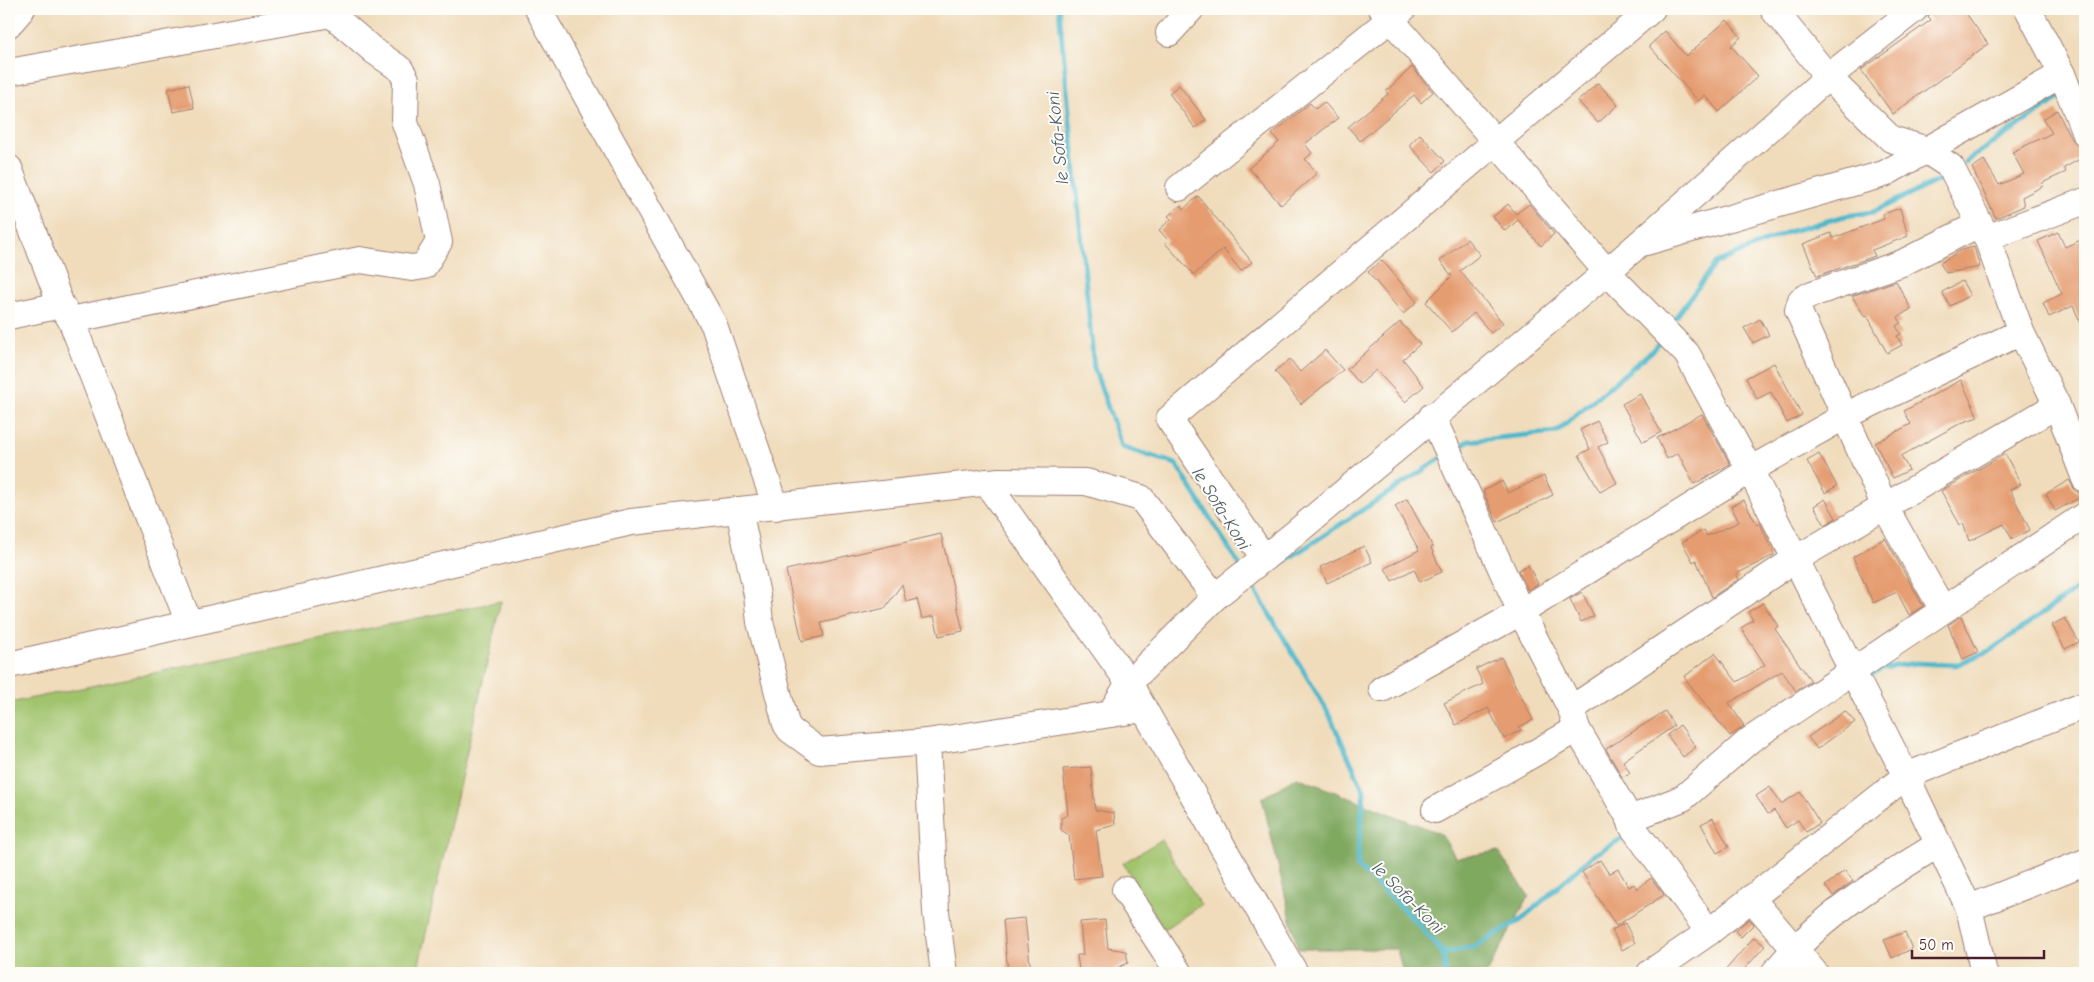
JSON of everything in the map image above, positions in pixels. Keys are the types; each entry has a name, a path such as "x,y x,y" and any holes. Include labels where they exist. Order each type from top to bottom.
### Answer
{"street":[{"path":"9,24 22,9"},
{"path":"538,9 714,325 776,507"},
{"path":"1169,33 1191,9"},
{"path":"1264,558 1169,419 1652,9"},
{"path":"1773,9 1828,77 1891,139 1924,149 1952,167 1983,231 2022,332 2057,405 2085,479"},
{"path":"1110,714 1129,683 1215,597 1607,272 1828,77 1915,9"},
{"path":"2028,9 2066,85 2085,133"},
{"path":"9,72 330,11 374,51 400,69 406,79 404,123 427,184 439,242 424,266 412,268 360,260 66,313 9,316"},
{"path":"1179,188 1392,12 1494,142 1607,272 1688,354 1750,470 1939,844 1969,908 1984,973"},
{"path":"1639,244 1884,174 1912,159 1924,149 2066,85"},
{"path":"9,168 189,623"},
{"path":"1943,610 1885,507 1800,316 1798,310 1801,300 1812,294 1983,231 2085,201"},
{"path":"1382,689 1522,612 1750,470 1845,416 2022,332"},
{"path":"1435,810 1574,719 1794,560 2057,405"},
{"path":"1432,416 1522,612 1574,719 1634,828 1708,932"},
{"path":"986,482 1129,683 1294,973"},
{"path":"9,665 631,522 986,482 1086,482 1141,498 1215,597"},
{"path":"740,510 757,595 760,622 786,724 790,730 820,751 927,742 1144,709"},
{"path":"1634,828 1683,798 1750,740 1856,680 1943,610 2085,516"},
{"path":"1650,973 1708,932 1906,776 2085,705"},
{"path":"927,742 936,912 944,973"},
{"path":"1774,973 1794,949 1864,890 1939,844"},
{"path":"1969,908 2085,862"},
{"path":"1125,890 1179,973"},
{"path":"1751,898 1814,973"}],"green space":[{"path":"501,601 417,973 9,973 9,703"},
{"path":"1297,777 1441,834 1456,858 1498,851 1529,896 1487,973 1403,973 1397,949 1298,949 1262,798"},
{"path":"1161,840 1201,905 1164,929 1123,863"}],"building":[{"path":"1937,9 1963,9 1988,44 1893,114 1861,70 1931,20 1928,16"},
{"path":"1727,20 1741,37 1731,46 1758,76 1719,112 1705,95 1698,101 1649,46 1665,31 1686,56"},
{"path":"1412,67 1433,92 1421,103 1414,95 1360,141 1348,127 1388,94 1386,91"},
{"path":"1598,83 1618,105 1598,123 1578,101"},
{"path":"189,84 194,108 173,112 168,89"},
{"path":"1179,85 1206,120 1195,128 1169,93"},
{"path":"1324,102 1338,118 1305,144 1312,153 1305,159 1317,173 1281,205 1249,168 1279,142 1272,134 1310,103 1315,109"},
{"path":"2057,110 2071,139 2081,147 2085,156 2064,168 2066,172 2042,183 2043,186 2022,197 2024,206 1996,218 1972,168 1984,160 1999,185 2024,174 2012,152 2052,133 2043,119"},
{"path":"1420,134 1445,161 1434,172 1409,145"},
{"path":"1198,196 1252,262 1241,271 1223,249 1194,275 1165,243 1168,240 1159,230 1171,219 1168,216 1181,205 1184,209"},
{"path":"1508,204 1516,214 1529,204 1554,234 1541,246 1518,220 1505,231 1493,217"},
{"path":"1900,208 1908,236 1872,250 1875,256 1817,276 1803,244 1831,233 1833,238 1884,219 1883,214"},
{"path":"2058,232 2065,247 2085,238 2085,332 2073,306 2049,317 2043,303 2062,294 2038,241"},
{"path":"1467,239 1480,255 1460,271 1503,323 1491,333 1474,313 1452,332 1426,302 1452,276 1440,261"},
{"path":"1974,247 1980,267 1946,273 1940,263 1961,250"},
{"path":"1382,260 1417,302 1403,314 1368,272"},
{"path":"1896,281 1911,309 1898,317 1901,323 1896,326 1901,334 1897,336 1902,345 1887,353 1867,315 1865,317 1852,296"},
{"path":"1962,281 1970,295 1950,306 1942,292"},
{"path":"1760,319 1769,335 1753,343 1744,328"},
{"path":"1400,322 1420,344 1403,359 1424,386 1405,402 1376,370 1360,384 1347,369"},
{"path":"1325,350 1343,370 1301,404 1275,371 1290,359 1300,372"},
{"path":"1774,363 1802,415 1787,423 1771,392 1757,399 1746,378"},
{"path":"1961,380 1978,417 1961,423 1901,456 1909,470 1893,478 1875,443 1911,424 1904,411"},
{"path":"1640,394 1661,432 1643,442 1622,404"},
{"path":"1702,414 1730,464 1694,484 1678,453 1667,459 1657,438"},
{"path":"1597,421 1608,442 1598,447 1617,483 1600,492 1579,455 1590,449 1580,430"},
{"path":"1819,454 1837,486 1825,493 1807,461"},
{"path":"2005,454 2021,484 2010,490 2030,530 2012,539 2004,524 1969,541 1963,523 1960,525 1941,491"},
{"path":"1544,476 1553,495 1497,522 1483,491 1502,481 1508,493"},
{"path":"2069,480 2075,490 2083,496 2055,511 2046,494"},
{"path":"1407,499 1433,547 1431,548 1442,572 1420,582 1414,569 1392,581 1385,568 1419,550 1395,506"},
{"path":"1825,499 1836,518 1825,525 1814,506"},
{"path":"1744,500 1757,525 1760,523 1774,555 1736,574 1739,579 1712,597 1696,560 1693,562 1682,542 1704,530 1707,536 1739,522 1731,506"},
{"path":"941,534 963,631 939,636 934,616 922,619 917,599 906,602 902,584 885,608 821,623 824,636 802,641 786,570"},
{"path":"1885,538 1923,606 1909,615 1897,592 1873,603 1853,557"},
{"path":"1364,546 1372,562 1327,583 1320,567"},
{"path":"1528,565 1538,584 1528,590 1518,570"},
{"path":"1582,592 1594,616 1581,622 1570,599"},
{"path":"1763,603 1778,626 1775,629 1811,681 1796,691 1782,671 1729,703 1744,726 1730,736 1684,677 1715,653 1737,682 1765,665 1741,628 1753,620 1748,612"},
{"path":"1961,616 1978,652 1963,659 1948,625"},
{"path":"2065,618 2079,642 2065,649 2052,625"},
{"path":"1501,657 1533,720 1519,727 1521,730 1504,739 1488,708 1456,725 1444,703 1483,684 1476,669"},
{"path":"1665,711 1674,726 1623,761 1630,773 1622,777 1606,749"},
{"path":"1845,711 1855,722 1817,749 1808,737"},
{"path":"1680,725 1696,747 1683,757 1667,735"},
{"path":"1091,767 1095,810 1114,813 1115,825 1096,830 1102,876 1074,879 1069,835 1061,830 1061,818 1068,815 1063,769"},
{"path":"1770,787 1781,804 1800,792 1820,823 1806,832 1798,820 1786,828 1774,810 1768,814 1756,796"},
{"path":"1713,818 1729,847 1717,853 1701,824"},
{"path":"1600,860 1609,874 1618,869 1629,887 1634,884 1637,889 1651,878 1664,895 1616,926 1582,872"},
{"path":"1845,870 1853,881 1833,896 1825,886"},
{"path":"1025,918 1031,973 1008,973 1003,920"},
{"path":"1749,919 1754,924 1741,937 1735,931"},
{"path":"1105,920 1108,948 1126,951 1128,963 1106,973 1087,973 1086,971 1079,970 1077,955 1083,955 1080,922"},
{"path":"1625,923 1635,943 1622,950 1612,930"},
{"path":"1905,932 1912,949 1892,958 1884,940"},
{"path":"1754,937 1765,946 1741,973 1723,973"}],"waterway":[{"name":"le Sofa-Koni","path":"1059,9 1094,368 1122,447 1176,464 1240,566"},
{"path":"2075,86 2085,80"},
{"path":"1965,162 2062,96"},
{"path":"1676,317 1716,263 1788,232 1845,216 1873,212 1941,179"},
{"path":"1456,449 1468,441 1556,432 1653,350 1659,342"},
{"path":"1262,576 1443,457"},
{"name":"le Sofa-Koni","path":"1249,580 1328,712 1364,791 1357,866 1414,919 1443,953 1446,973"},
{"path":"1866,678 1882,668 1916,663 1956,665 1991,650 2085,583"},
{"path":"1443,953 1474,947 1521,920 1592,856 1628,835"},
{"path":"2060,973 2085,965"}]}
